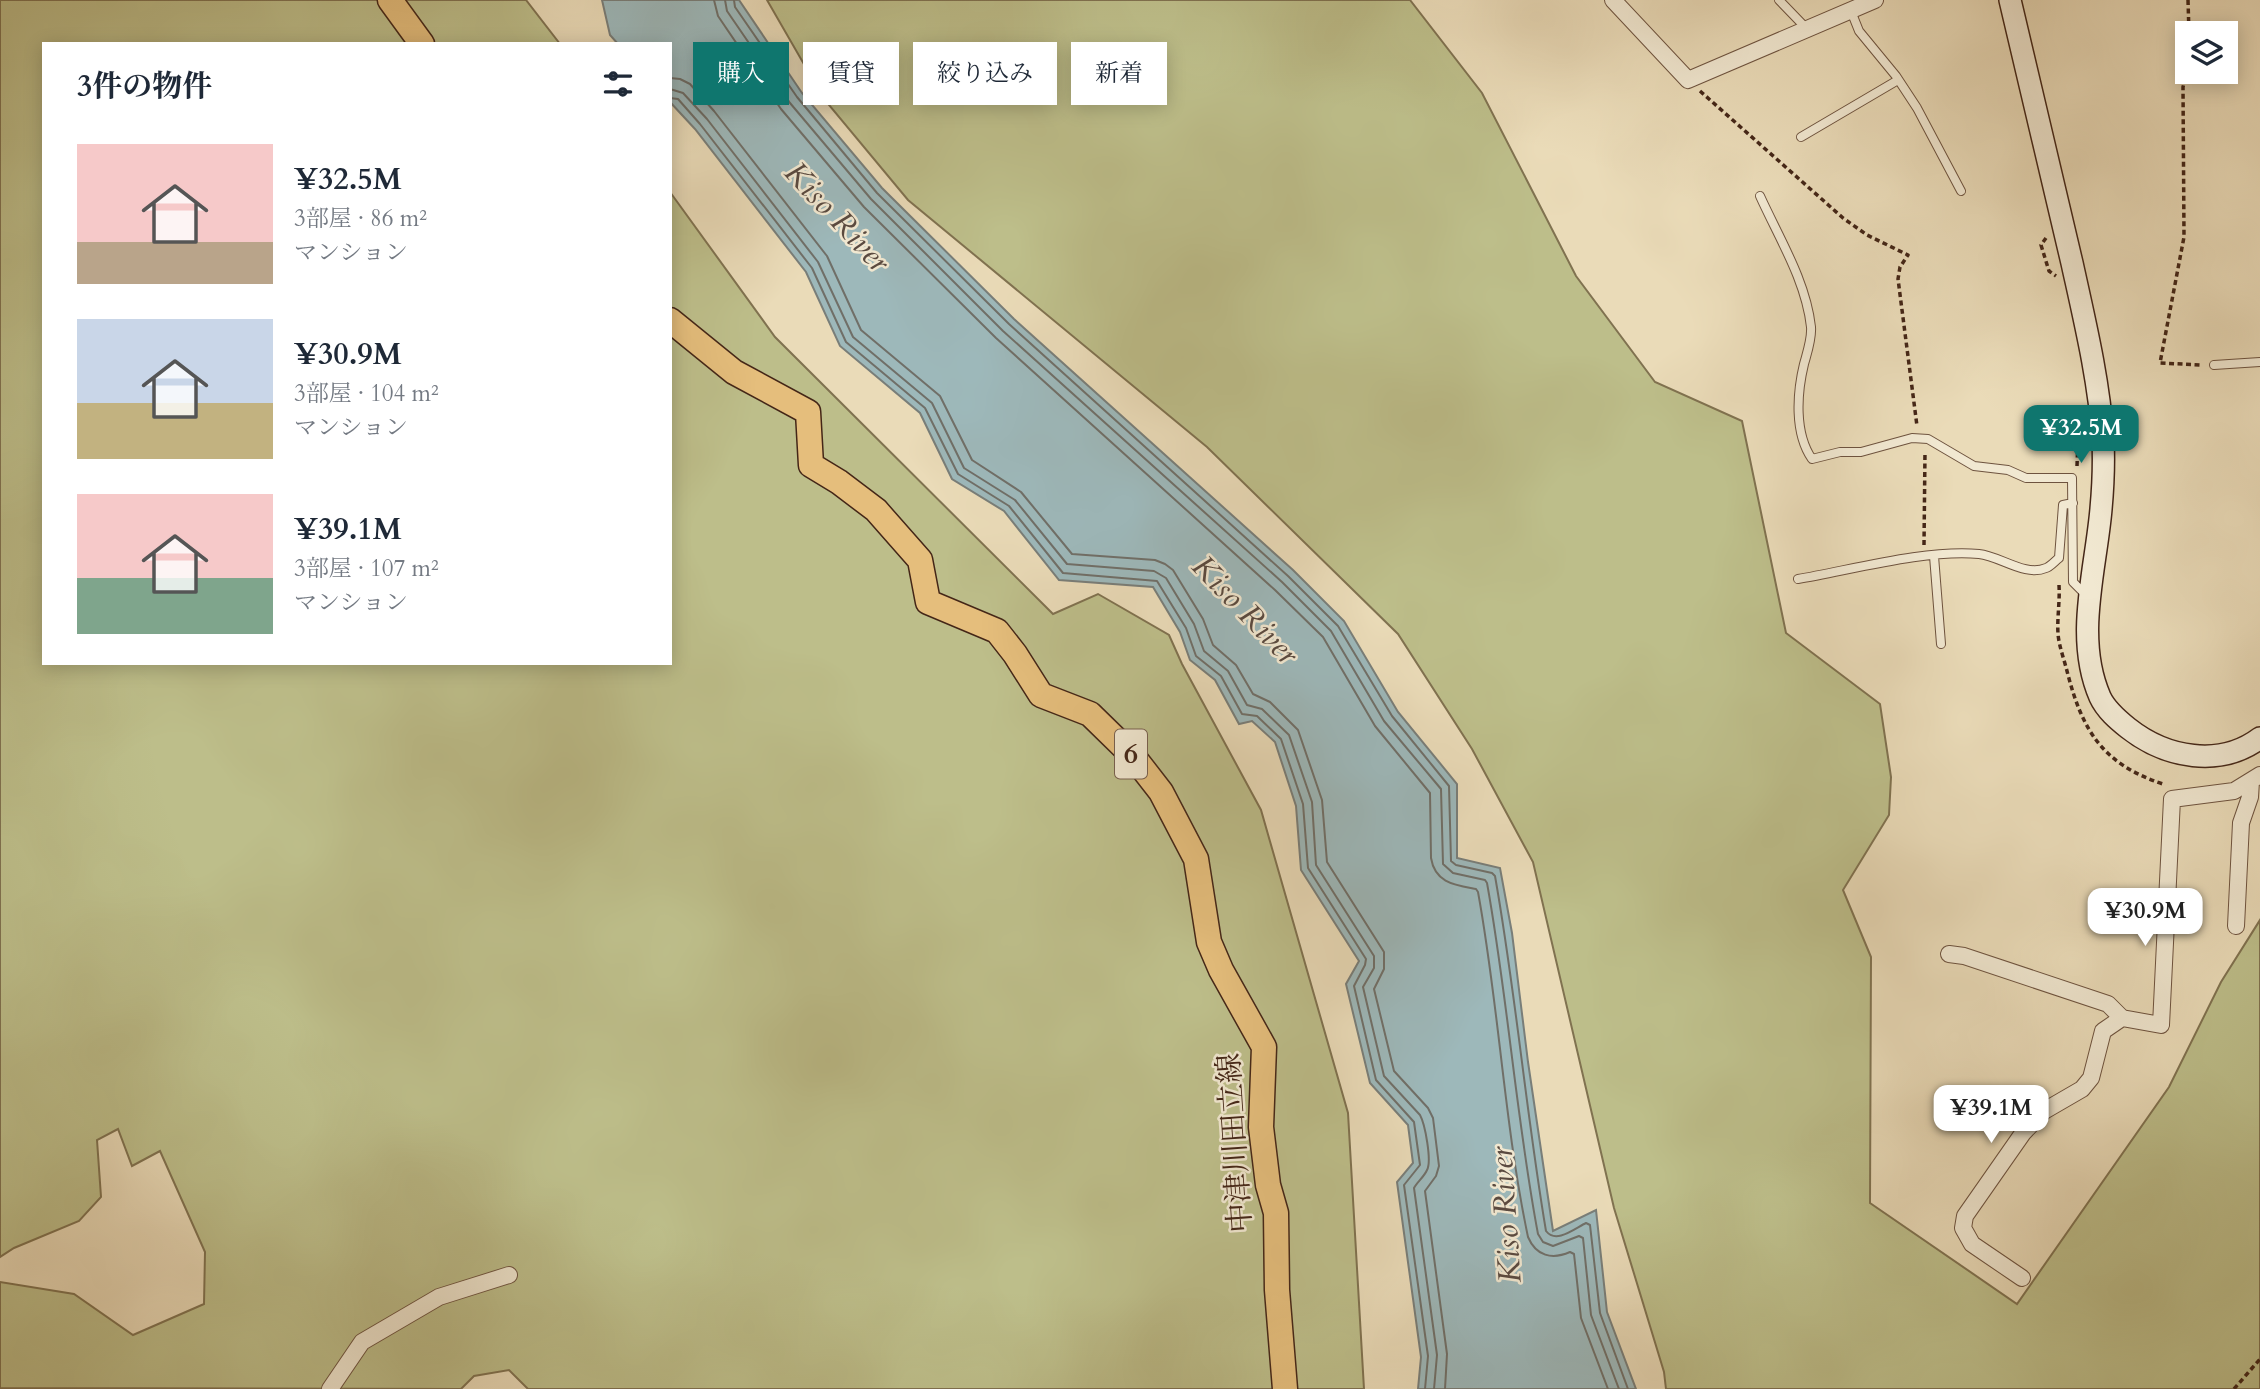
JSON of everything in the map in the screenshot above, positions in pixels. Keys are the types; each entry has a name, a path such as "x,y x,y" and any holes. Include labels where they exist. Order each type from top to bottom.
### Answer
{"main road":[{"path":"390,0 421,42"},
{"name":"中津川田立線","path":"672,322 734,372 808,412 811,465 876,510 919,560 928,602 997,631 1041,695 1090,714 1133,756 1161,792 1196,859 1209,942 1221,970 1264,1046 1261,1127 1268,1185 1276,1213 1277,1290 1285,1389"}],"street":[{"path":"1613,0 1688,80 1861,4"},
{"path":"2010,0 2094,358 2103,442 2101,509 2088,597 2089,653 2100,698 2115,717 2150,744 2194,757 2230,754 2259,741"},
{"path":"2236,926 2241,823 2256,778"},
{"path":"1949,954 1964,956 2108,1004 2122,1018 2161,1025 2172,799 2234,791 2256,778"},
{"path":"2022,1278 1972,1244 1963,1228 1965,1216 2023,1133 2044,1111 2082,1089 2091,1078 2103,1031 2122,1018"},
{"path":"330,1389 362,1342 439,1297 509,1275"}],"lane":[{"path":"1779,0 1807,29"},
{"path":"1861,4 1859,31 1917,108 1961,191"},
{"path":"1801,137 1898,80"},
{"path":"1760,196 1808,305 1812,331 1802,374 1799,404 1805,450 1812,459 1840,452 1861,452 1912,438 1922,439 1974,466 2008,470 2026,478 2072,478 2073,582 2088,597"},
{"path":"2214,365 2260,362"},
{"path":"1798,579 1929,556 1978,554 1992,556 2029,570 2046,568 2059,558 2063,505 2073,503"},
{"path":"1929,556 1941,644"}],"path":[{"path":"2188,0 2189,21"},
{"path":"1688,80 1843,218 1908,255 1900,267 1898,279 1922,439 1929,556"},
{"path":"2184,84 2184,237 2160,363 2214,365"},
{"path":"2047,235 2041,245 2049,271 2056,275 2059,287"},
{"path":"2072,478 2077,470 2079,409"},
{"path":"2234,1389 2260,1359"}],"green space":[{"path":"0,0 526,0 558,42 42,42 42,665 672,665 672,195 775,337 1053,614 1098,594 1169,635 1261,810 1348,1113 1364,1389 528,1389 509,1370 474,1376 461,1389 0,1388 0,1282 74,1294 133,1335 204,1304 205,1252 160,1151 132,1166 118,1129 97,1140 101,1197 79,1221 14,1248 0,1257"},
{"path":"767,0 1410,0 1482,93 1576,276 1655,382 1742,421 1786,633 1880,704 1891,777 1889,815 1843,890 1871,957 1870,1203 2017,1304 2169,1087 2221,982 2260,920 2260,1389 1666,1389 1664,1372 1614,1208 1533,862 1472,749 1398,634 1207,447 908,200 829,105 899,105 899,42 803,42 803,63"}],"water":[{"name":"Kiso River","path":"602,0 739,0 767,42 693,42 693,105 789,105 789,74 803,94 803,105 812,105 882,188 1014,319 1293,570 1344,621 1398,712 1457,784 1457,858 1500,868 1512,933 1553,1231 1596,1210 1607,1312 1636,1389 1418,1389 1421,1357 1397,1182 1413,1163 1408,1125 1370,1083 1346,984 1359,961 1301,870 1296,806 1275,742 1252,721 1239,724 1215,680 1190,660 1180,632 1153,587 1059,580 1004,511 952,479 920,413 840,346 806,272 695,129 672,104 672,42 616,42 610,35"}]}
